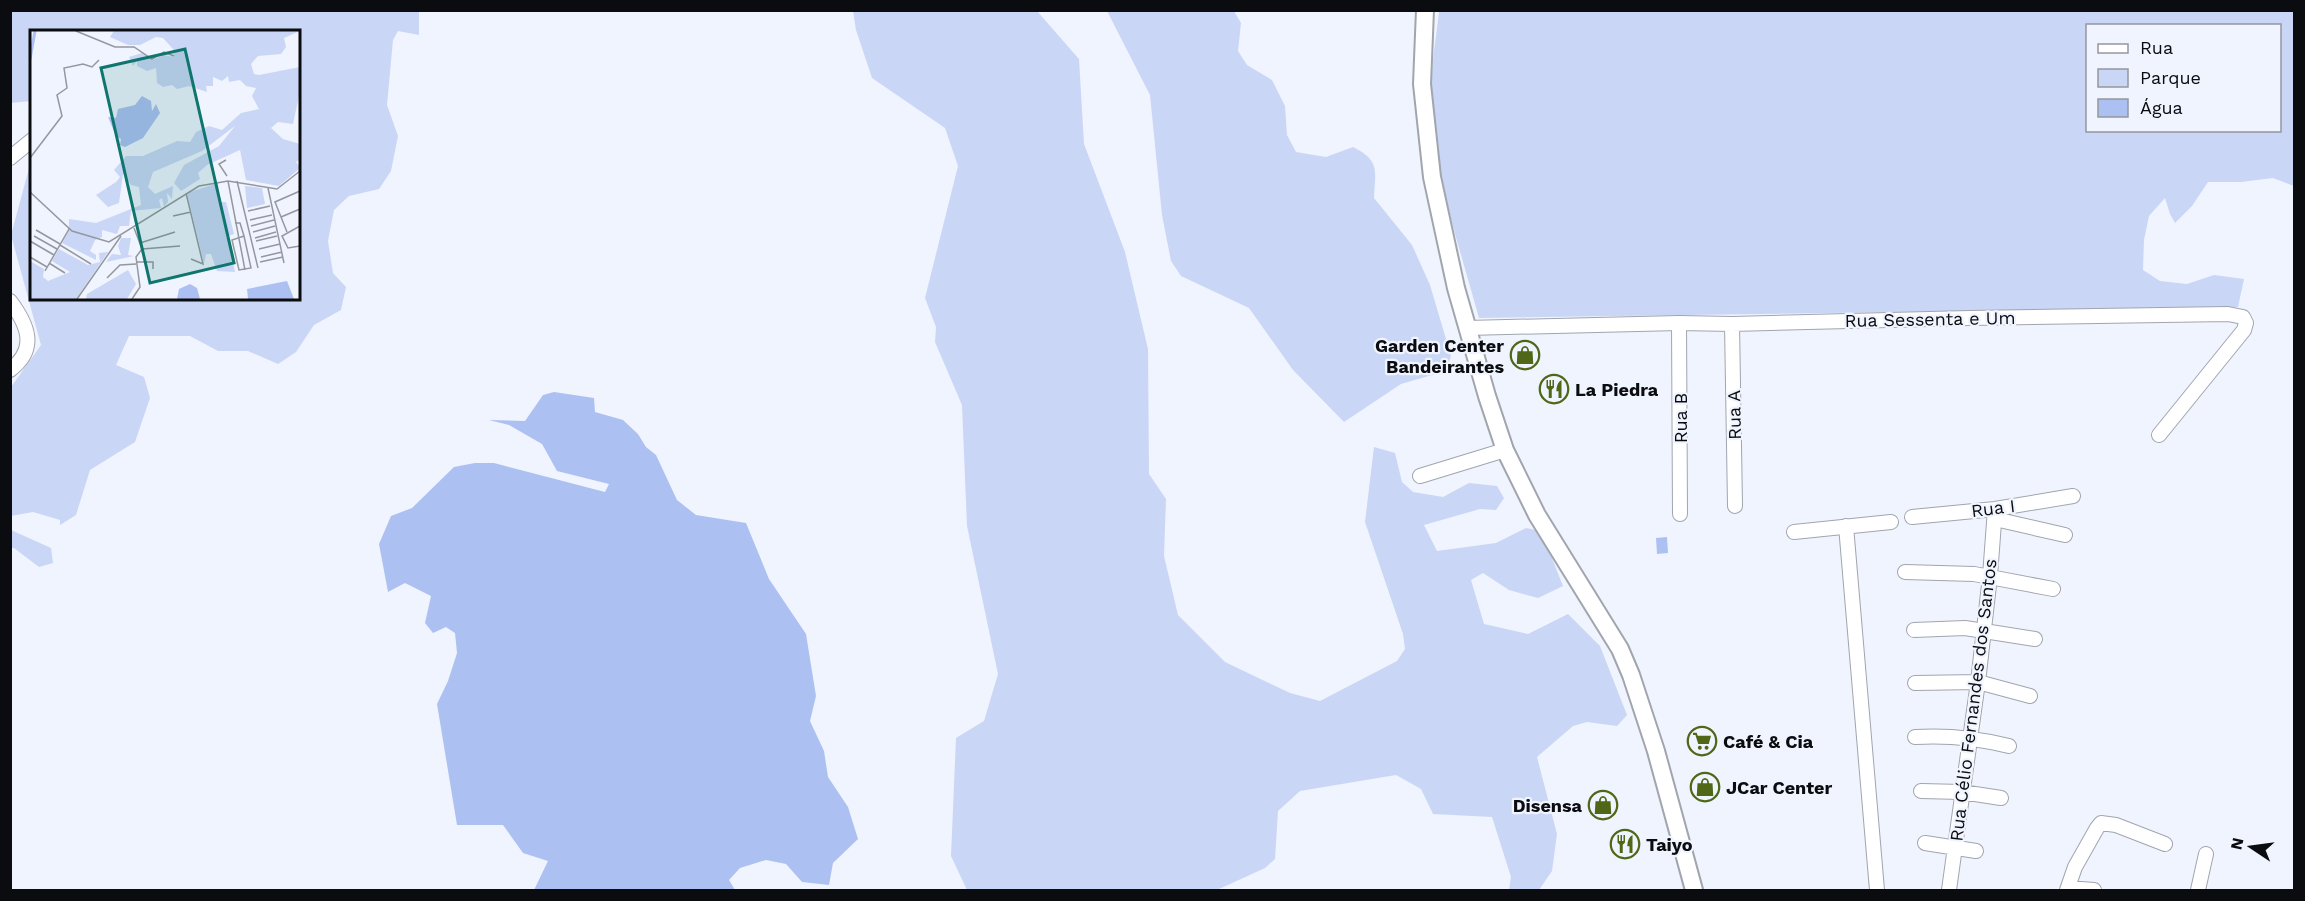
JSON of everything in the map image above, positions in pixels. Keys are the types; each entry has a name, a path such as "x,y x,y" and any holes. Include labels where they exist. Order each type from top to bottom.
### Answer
{"main road":[{"path":"1425,10 1422,84 1432,177 1467,328 1505,450 1537,515 1620,649 1631,675 1656,751 1694,891"}],"street":[{"path":"10,158 30,142"},
{"path":"10,301 22,316 28,330 28,343 24,356 19,364 10,370"},
{"name":"Rua Sessenta e Um","path":"1467,328 2228,314 2243,317 2246,323 2244,330 2159,435"},
{"name":"Rua B","path":"1679,323 1680,514"},
{"name":"Rua A","path":"1732,324 1735,506"},
{"path":"1420,476 1505,450"},
{"name":"Rua I","path":"1912,517 1995,514 2073,496"},
{"path":"1995,514 2065,535"},
{"name":"Rua Célio Fernandes dos Santos","path":"1949,891 1953,847 1978,682 1995,514"},
{"path":"1794,532 1891,522"},
{"path":"1846,526 1876,891"},
{"path":"1905,572 1954,572 1990,576 2053,589"},
{"path":"1914,630 1965,628 2035,639"},
{"path":"1915,683 1978,682 2030,696"},
{"path":"1915,737 1946,735 1970,737 2009,746"},
{"path":"1921,791 1962,792 2001,798"},
{"path":"2094,891 2067,889 2075,867 2101,823 2116,825 2165,844"},
{"path":"1924,843 1976,851"},
{"path":"2198,891 2206,854"}],"green space":[{"path":"11,10 419,11 419,35 398,31 393,40 387,105 398,136 391,171 379,189 349,196 334,210 328,241 333,273 346,287 341,310 314,325 296,352 278,364 248,351 218,351 190,336 129,336 116,365 144,377 150,398 135,442 90,470 76,515 60,525 60,520 33,512 11,516 11,387 41,345 11,235 30,165 30,300 300,300 300,30 30,30 30,101 11,103"},
{"path":"853,11 1037,11 1079,59 1084,144 1125,252 1148,349 1149,474 1166,499 1164,556 1178,615 1225,662 1290,693 1320,701 1397,661 1405,649 1403,634 1365,522 1374,447 1395,453 1402,482 1413,492 1443,497 1469,483 1497,486 1504,498 1496,510 1480,509 1424,525 1437,551 1496,543 1526,528 1541,531 1563,586 1538,598 1509,590 1483,573 1471,580 1484,624 1528,634 1568,614 1600,646 1627,715 1617,726 1587,722 1573,726 1537,757 1557,834 1552,871 1539,890 1509,890 1511,877 1492,817 1433,814 1421,789 1396,775 1300,791 1278,811 1275,859 1265,868 1217,890 967,890 951,856 956,738 984,721 998,674 967,526 962,405 935,342 936,327 925,298 958,166 945,128 872,78 856,30"},
{"path":"1107,11 1234,11 1241,23 1238,51 1247,65 1272,80 1285,106 1287,135 1296,152 1326,157 1353,147 1372,162 1375,174 1374,198 1412,245 1430,285 1451,356 1446,371 1401,384 1344,422 1293,370 1249,308 1181,276 1171,261 1162,215 1150,95"},
{"path":"1439,11 2294,11 2294,186 2273,178 2241,182 2208,182 2192,206 2175,223 2165,198 2149,216 2144,240 2143,270 2160,281 2187,284 2214,275 2244,279 2238,307 1479,318 1440,168 1432,106 1433,59"},
{"path":"11,530 51,548 53,563 39,567 11,548"}],"water":[{"path":"554,392 594,398 595,412 623,420 656,455 677,500 696,515 746,523 769,579 806,634 816,696 810,721 824,751 828,777 848,807 858,839 833,863 829,885 802,882 786,864 766,860 740,868 729,880 735,890 534,890 548,861 523,853 503,825 457,825 437,704 448,681 457,653 455,633 446,627 433,633 425,623 431,596 405,583 388,592 379,544 391,516 412,508 454,467 475,463 494,463 605,492 609,484 557,471 542,444 509,425 489,420 525,421 543,395"},
{"path":"1667,537 1668,553 1657,554 1656,538"}],"place":[{"name":"Garden Center Bandeirantes","path":"1525,355"},
{"name":"La Piedra","path":"1554,389"},
{"name":"Café & Cia","path":"1702,741"},
{"name":"JCar Center","path":"1705,787"},
{"name":"Disensa","path":"1603,805"},
{"name":"Taiyo","path":"1625,844"}]}
